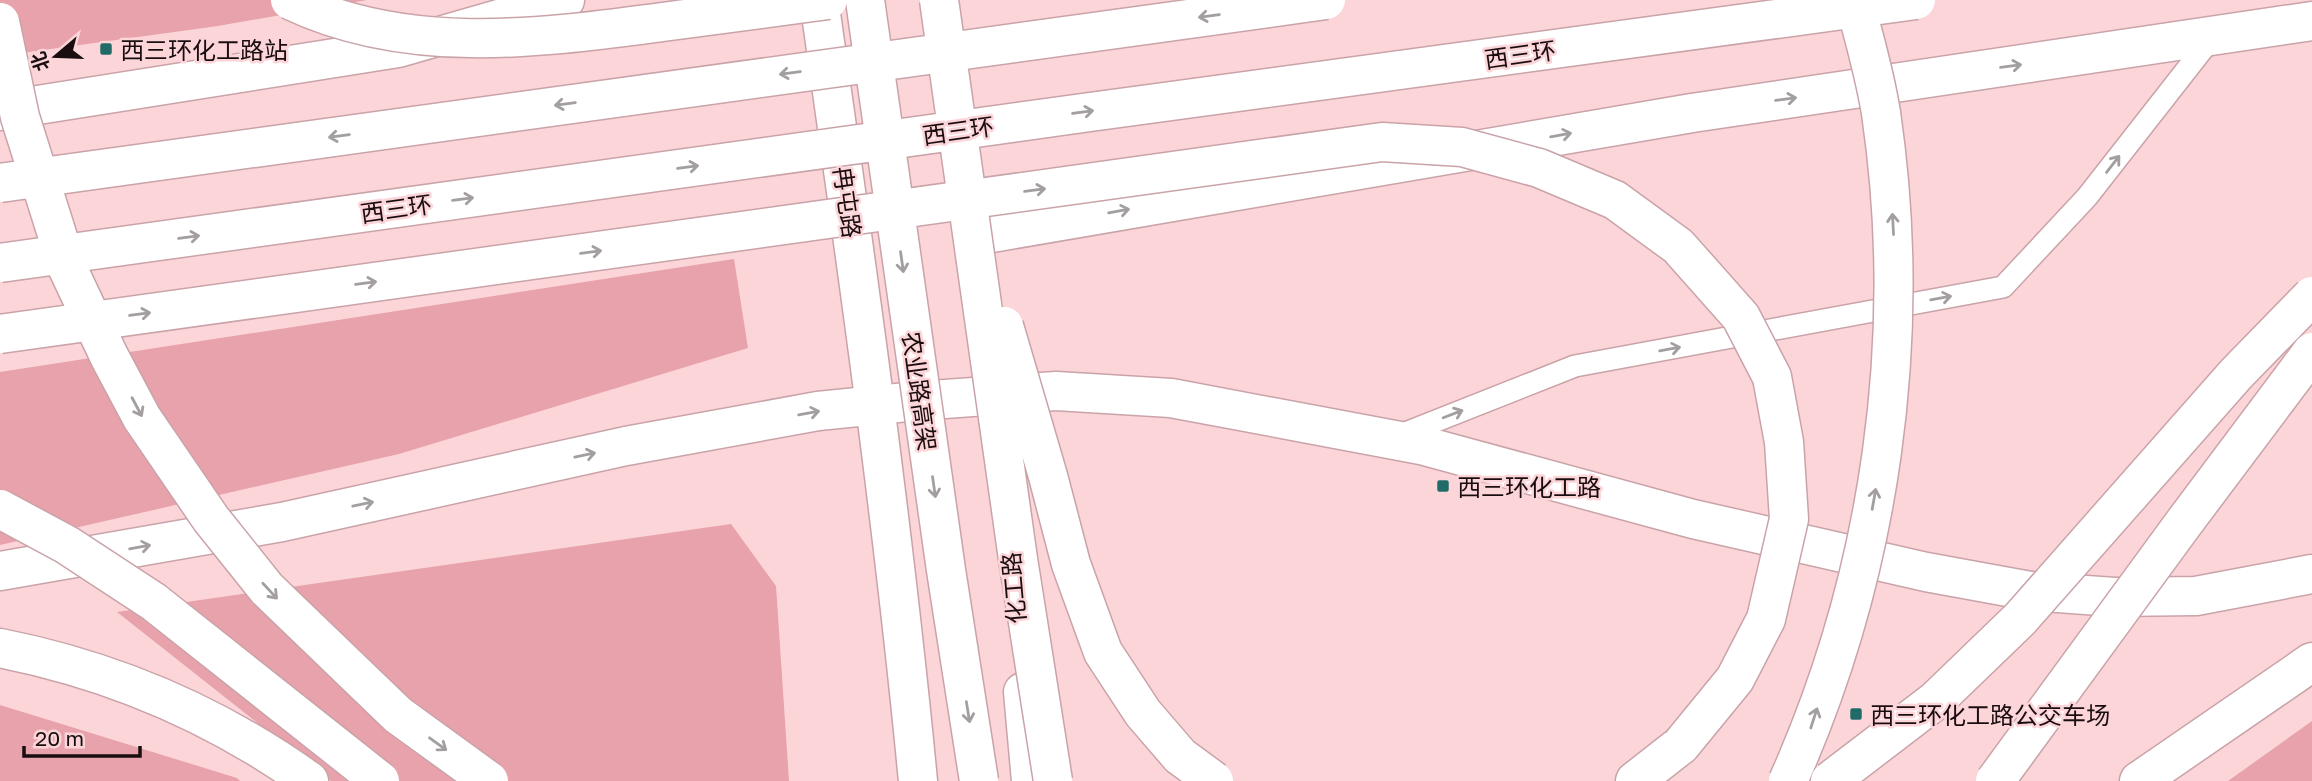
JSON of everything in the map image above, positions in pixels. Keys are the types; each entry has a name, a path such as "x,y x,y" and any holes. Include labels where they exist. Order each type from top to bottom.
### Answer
{"main road":[{"path":"290,0 333,18 374,29 449,39 579,33 828,0"},
{"path":"0,111 398,48 565,0"},
{"name":"冉屯路","path":"819,0 876,405"},
{"name":"农业路高架","path":"865,0 942,543 979,781"},
{"path":"939,0 974,223 1018,559 1053,781"},
{"path":"958,0 974,223 995,395"},
{"path":"0,183 1326,0"},
{"path":"1788,781 1810,732 1858,580 1876,495 1893,349 1893,227 1887,160 1880,110 1853,0"},
{"name":"西三环","path":"0,263 1090,111 1916,0"},
{"path":"0,22 20,117 68,269 142,418 211,519 267,589 398,715 489,781"},
{"path":"974,223 1692,113 2312,22"},
{"path":"0,334 1382,142 1462,147 1539,168 1615,200 1678,246 1741,317 1772,377 1784,442 1789,519 1766,619 1735,679 1682,745 1635,781"},
{"path":"974,223 1070,564 1103,652 1143,713 1180,756 1214,781"},
{"path":"1830,781 1936,700 2020,619 2236,374 2312,296"},
{"path":"1995,781 2312,352"},
{"path":"0,571 282,522 640,443 818,411 1056,391 1171,398 1421,445 1693,519 1912,570 2030,591 2114,597 2196,596 2312,574"},
{"name":"化工路","path":"995,395 1031,781"},
{"path":"876,405 903,626 918,781"},
{"path":"0,509 67,545 154,602 380,781"},
{"path":"0,648 116,679 206,717 282,761 309,781"},
{"path":"2138,781 2312,662"}],"lane":[{"path":"1389,439 1575,366 2003,287 2087,197 2213,36"}],"shaded area":[{"path":"0,0 367,0 218,26 0,56"},
{"path":"734,259 748,348 399,454 0,545 0,372"},
{"path":"731,524 776,586 789,781 331,781 117,612"},
{"path":"0,705 237,778 240,781 0,781"},
{"path":"2312,721 2312,781 2228,781"}],"place":[{"name":"西三环化工路站","path":"106,49"},
{"name":"西三环化工路","path":"1443,486"},
{"name":"西三环化工路公交车场","path":"1856,714"}]}
